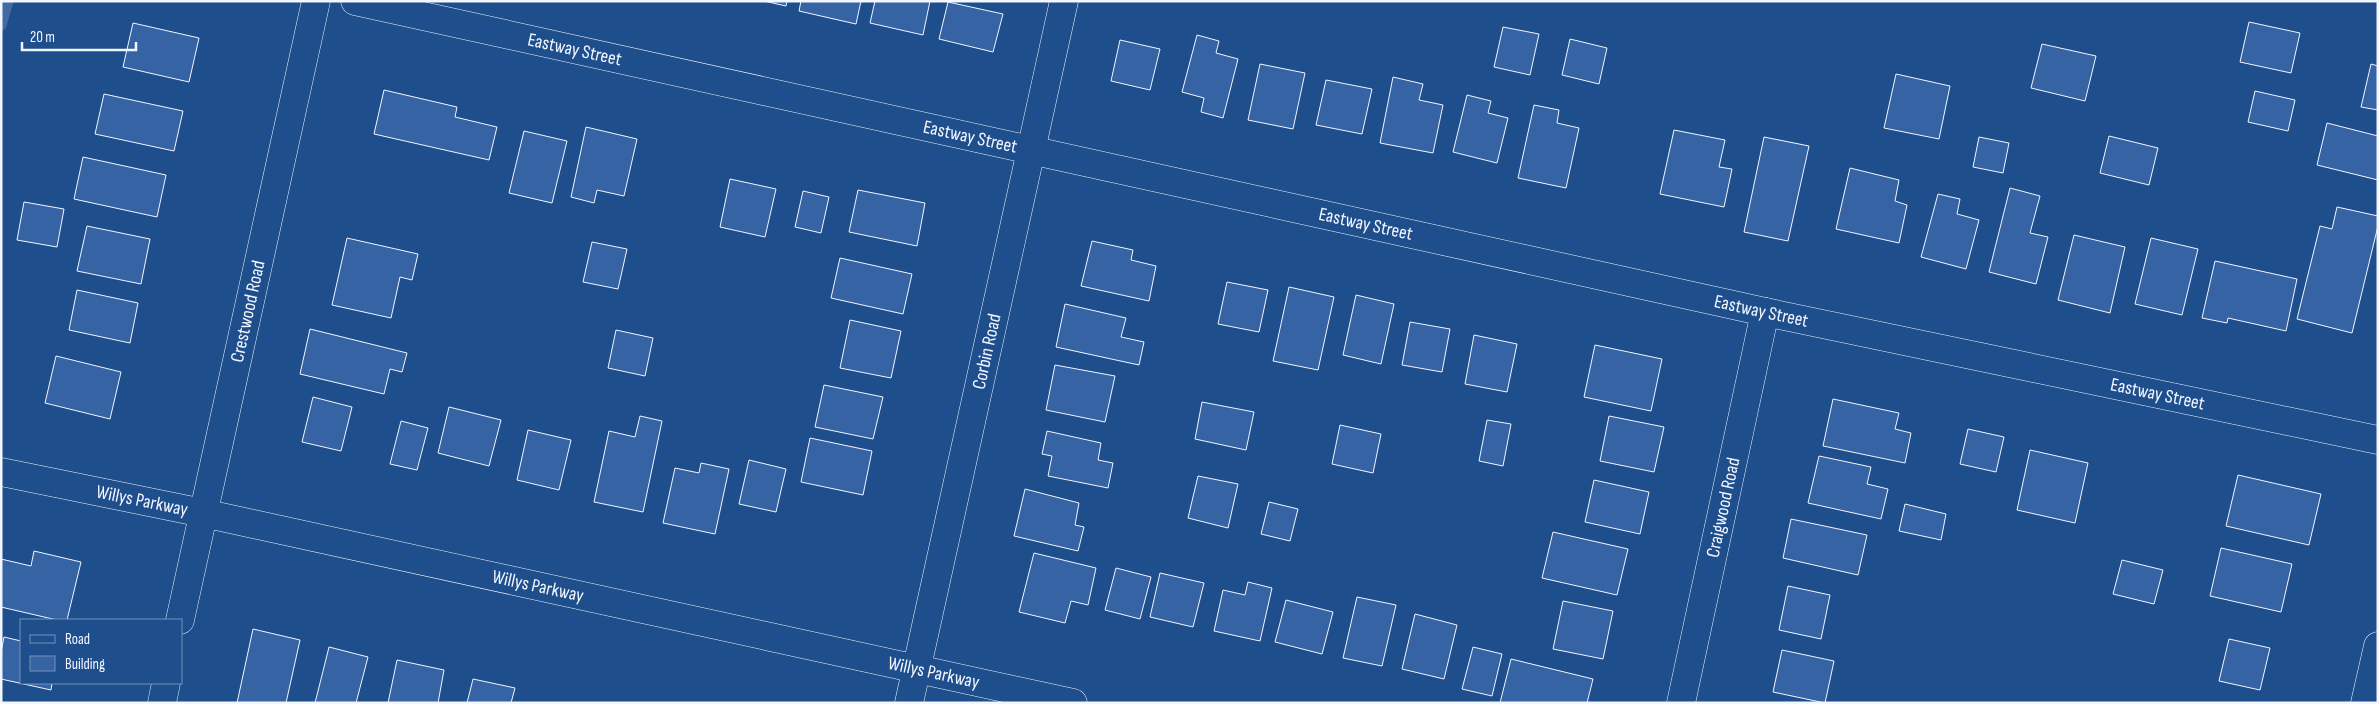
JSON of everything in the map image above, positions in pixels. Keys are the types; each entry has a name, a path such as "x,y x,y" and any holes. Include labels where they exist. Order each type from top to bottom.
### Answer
{"street":[{"name":"Crestwood Road","path":"180,619 316,1"},
{"name":"Eastway Street","path":"355,1 1765,312 2378,440"},
{"name":"Corbin Road","path":"909,703 1064,1"},
{"name":"Craigwood Road","path":"1681,703 1765,312"},
{"name":"Willys Parkway","path":"1,472 204,513 1073,703"},
{"path":"2365,703 2378,646"},
{"path":"162,703 166,684"}],"building":[{"path":"764,1 787,1 786,6"},
{"path":"801,1 861,1 856,24 799,11"},
{"path":"875,1 930,1 923,35 870,23"},
{"path":"948,2 1003,14 993,52 939,39"},
{"path":"2249,22 2300,33 2291,73 2240,62"},
{"path":"133,23 199,38 189,82 123,67"},
{"path":"1503,27 1539,34 1530,75 1494,67"},
{"path":"1197,35 1219,41 1216,53 1238,59 1223,118 1201,112 1204,98 1182,92"},
{"path":"1570,39 1607,48 1599,84 1562,75"},
{"path":"1120,40 1160,49 1150,90 1111,81"},
{"path":"2042,44 2096,56 2085,101 2031,88"},
{"path":"1260,64 1305,73 1293,129 1248,120"},
{"path":"2371,64 2378,66 2378,110 2361,107"},
{"path":"1896,74 1950,86 1939,139 1884,128"},
{"path":"1393,77 1423,84 1419,100 1443,105 1433,153 1380,143"},
{"path":"1326,80 1372,89 1362,134 1316,125"},
{"path":"384,90 457,107 455,117 497,127 489,160 374,134"},
{"path":"2255,91 2295,100 2288,131 2248,122"},
{"path":"104,94 183,111 174,151 95,134"},
{"path":"1467,95 1491,101 1488,113 1508,118 1497,163 1453,152"},
{"path":"1534,105 1559,110 1557,123 1579,128 1566,188 1518,178"},
{"path":"2327,123 2378,136 2378,180 2317,165"},
{"path":"586,127 637,139 624,196 597,190 594,203 571,197"},
{"path":"1674,130 1725,140 1719,167 1732,169 1724,207 1660,194"},
{"path":"524,131 567,141 552,203 509,193"},
{"path":"2109,136 2158,148 2149,185 2100,173"},
{"path":"1764,137 1809,146 1788,241 1744,232"},
{"path":"1979,137 2009,143 2003,173 1973,167"},
{"path":"83,157 166,175 157,217 74,199"},
{"path":"1850,168 1899,180 1895,201 1907,205 1899,243 1836,229"},
{"path":"730,179 776,189 765,237 720,227"},
{"path":"2010,188 2040,196 2030,233 2048,237 2036,284 1989,272"},
{"path":"858,190 925,203 917,246 849,232"},
{"path":"803,191 829,197 821,233 795,227"},
{"path":"1938,194 1960,199 1957,214 1979,220 1966,269 1921,257"},
{"path":"24,202 64,209 57,247 17,240"},
{"path":"2337,207 2378,216 2378,226 2352,333 2297,319 2320,226 2332,229"},
{"path":"87,226 150,239 141,284 77,271"},
{"path":"2074,235 2125,247 2110,313 2058,300"},
{"path":"347,238 418,254 412,280 400,277 391,318 332,305"},
{"path":"2151,238 2198,249 2182,315 2135,304"},
{"path":"1092,241 1133,250 1131,260 1156,266 1149,301 1081,286"},
{"path":"592,242 627,249 618,289 583,282"},
{"path":"840,258 912,274 903,314 831,298"},
{"path":"2215,261 2297,279 2286,331 2228,318 2227,323 2202,318"},
{"path":"1227,282 1268,290 1259,332 1218,324"},
{"path":"1289,287 1334,297 1318,370 1273,361"},
{"path":"77,290 138,303 130,343 69,330"},
{"path":"1356,295 1394,304 1381,364 1343,355"},
{"path":"1065,304 1126,318 1121,337 1144,342 1139,365 1056,347"},
{"path":"850,320 901,331 891,378 840,368"},
{"path":"1410,322 1450,329 1442,372 1402,365"},
{"path":"310,329 407,353 402,372 390,369 384,394 300,374"},
{"path":"616,330 653,338 645,376 608,368"},
{"path":"1474,335 1517,344 1507,392 1465,384"},
{"path":"1595,345 1662,359 1651,411 1584,397"},
{"path":"56,356 121,372 110,419 45,403"},
{"path":"1055,365 1115,376 1105,422 1046,410"},
{"path":"824,385 883,397 873,439 815,427"},
{"path":"313,397 352,407 341,451 302,442"},
{"path":"1833,399 1899,413 1895,429 1911,433 1905,463 1823,446"},
{"path":"1202,402 1254,412 1246,450 1195,439"},
{"path":"449,407 501,420 489,466 438,453"},
{"path":"640,416 662,421 643,512 594,502 609,431 635,437"},
{"path":"1609,416 1664,427 1654,472 1600,461"},
{"path":"1487,420 1511,424 1503,466 1479,461"},
{"path":"401,421 428,428 417,470 390,464"},
{"path":"1340,425 1381,434 1373,473 1332,464"},
{"path":"1968,429 2004,437 1996,472 1960,464"},
{"path":"528,430 571,440 559,490 517,480"},
{"path":"1047,431 1101,443 1098,460 1113,463 1108,488 1048,476 1052,456 1042,454"},
{"path":"810,438 872,451 863,495 801,482"},
{"path":"2030,450 2088,463 2075,523 2017,510"},
{"path":"1819,456 1871,467 1867,484 1888,489 1881,519 1808,503"},
{"path":"749,460 786,469 776,512 739,504"},
{"path":"701,463 729,469 715,534 663,523 675,468 699,473"},
{"path":"2238,475 2321,494 2309,545 2226,526"},
{"path":"1198,476 1238,484 1228,528 1188,518"},
{"path":"1594,480 1649,492 1640,534 1585,522"},
{"path":"1025,489 1079,503 1075,525 1084,527 1078,551 1014,536"},
{"path":"1269,502 1298,509 1290,541 1261,534"},
{"path":"1905,504 1946,514 1941,540 1899,531"},
{"path":"1791,519 1867,535 1858,575 1783,558"},
{"path":"1553,532 1628,549 1617,595 1542,578"},
{"path":"2221,548 2292,564 2281,612 2210,596"},
{"path":"34,551 81,562 67,619 53,619 1,607 1,559 31,566"},
{"path":"1034,553 1096,568 1088,605 1071,601 1065,623 1019,612"},
{"path":"2122,560 2163,570 2154,604 2113,594"},
{"path":"1116,568 1151,577 1140,619 1105,610"},
{"path":"1160,573 1204,583 1193,627 1150,617"},
{"path":"1248,582 1272,588 1260,641 1214,631 1223,590 1245,595"},
{"path":"1788,586 1830,595 1821,639 1779,630"},
{"path":"1357,597 1396,605 1382,666 1343,658"},
{"path":"1286,600 1333,612 1322,654 1275,642"},
{"path":"1563,601 1613,611 1603,659 1553,649"},
{"path":"1415,614 1457,625 1444,679 1402,669"},
{"path":"253,629 300,640 286,703 237,703"},
{"path":"4,637 20,641 20,683 1,679 1,652"},
{"path":"2229,639 2270,648 2260,690 2219,681"},
{"path":"329,647 368,657 356,703 315,703"},
{"path":"1473,647 1502,654 1492,696 1462,689"},
{"path":"1782,650 1834,661 1825,703 1773,692"},
{"path":"1511,659 1593,679 1587,703 1500,703"},
{"path":"397,660 444,670 438,703 388,703"},
{"path":"473,679 515,688 511,703 467,703"},
{"path":"24,684 52,684 51,690"}],"waterway":[{"path":"1,25 8,1"}]}
